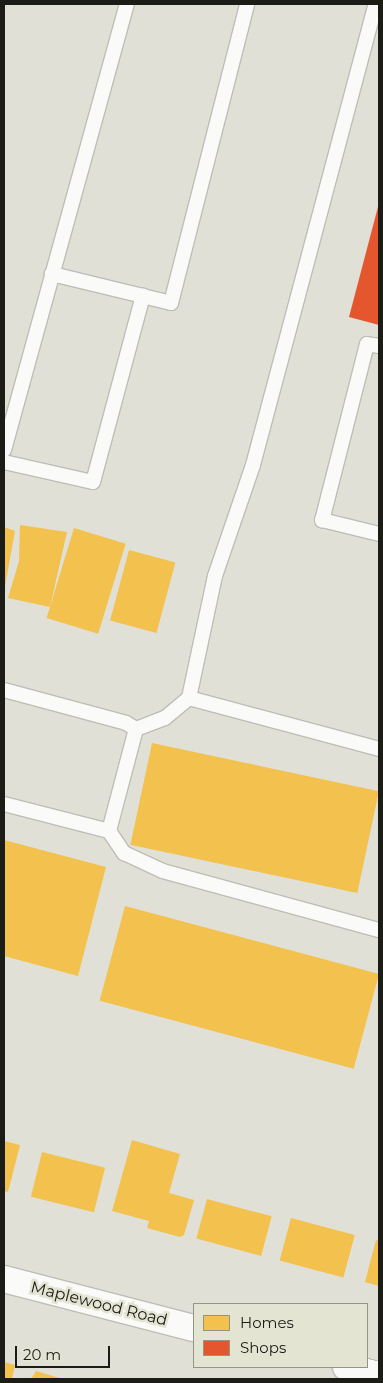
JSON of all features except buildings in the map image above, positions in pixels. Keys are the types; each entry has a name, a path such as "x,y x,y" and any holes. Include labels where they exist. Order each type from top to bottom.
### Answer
{"street":[{"name":"Maplewood Road","path":"4,1279 193,1328"},
{"path":"350,1368 379,1375"}],"lane":[{"path":"4,450 127,4"},
{"path":"52,274 172,303 246,4"},
{"path":"136,729 164,718 189,698 215,576 253,465 376,4"},
{"path":"4,462 93,482 143,296"},
{"path":"379,346 367,344 322,520 379,534"},
{"path":"4,690 126,723 136,729"},
{"path":"189,698 379,749"},
{"path":"109,831 136,729"},
{"path":"4,804 109,831 124,853 163,871 379,930"}]}
